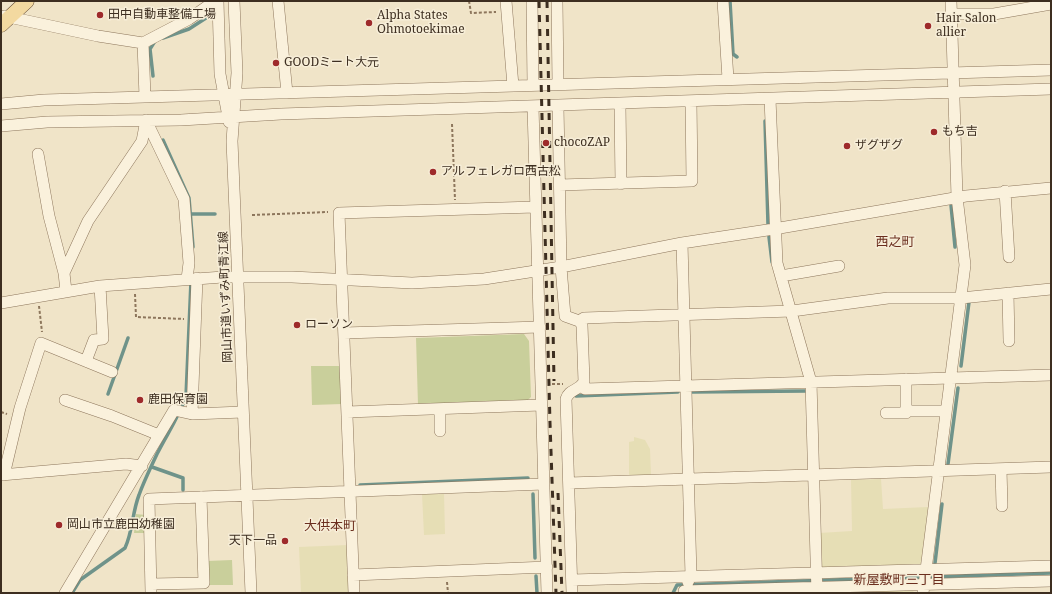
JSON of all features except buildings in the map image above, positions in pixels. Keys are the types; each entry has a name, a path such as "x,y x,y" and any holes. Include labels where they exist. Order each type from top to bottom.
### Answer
{"main road":[{"path":"4,19 27,1"}],"street":[{"path":"4,19 98,36 143,42 189,19 216,1"},
{"path":"216,1 220,74 224,95 231,117"},
{"path":"231,117 236,94 237,74 234,1"},
{"path":"278,1 287,93"},
{"path":"532,1 533,85"},
{"path":"557,1 558,84"},
{"path":"723,1 728,79"},
{"path":"925,580 964,265 957,197 951,1"},
{"path":"951,14 994,14 1024,5 1051,4"},
{"path":"506,6 513,86"},
{"path":"143,42 145,97"},
{"path":"1,104 44,100 1051,70"},
{"path":"1,126 47,122 146,120 1051,89"},
{"path":"770,99 774,229 777,263 792,311 811,382 817,583"},
{"path":"559,185 692,181 691,101"},
{"path":"620,104 621,184"},
{"path":"558,106 561,267 565,316 579,321 582,325 584,380 581,386 570,392 566,399 572,593"},
{"path":"533,107 547,593"},
{"name":"岡山市道いずみ町青江線","path":"231,117 252,593"},
{"path":"64,273 88,221 142,141 146,120"},
{"path":"146,120 184,199 188,263 192,279 185,412"},
{"path":"38,154 49,216 64,273 66,291"},
{"path":"1,303 100,286 192,279 292,277 412,283 484,279 561,267 682,243 774,229 957,197 1004,191 1051,188"},
{"path":"1004,191 1009,257"},
{"path":"354,593 339,214 535,207"},
{"path":"682,243 688,478 687,586"},
{"path":"781,276 839,266"},
{"path":"86,361 94,340 103,339 100,286"},
{"path":"579,321 584,318 792,311 888,298 961,298 1051,289"},
{"path":"1008,293 1009,341"},
{"path":"344,333 540,327"},
{"path":"112,372 41,343 28,377 30,381 20,408 3,475 126,464 142,466"},
{"path":"581,386 585,388 685,386 1051,375"},
{"path":"906,379 906,411"},
{"path":"65,400 112,416 159,435"},
{"path":"347,412 541,405"},
{"path":"440,409 440,431"},
{"path":"65,593 174,410 185,412 243,412"},
{"path":"886,413 906,413 906,411 946,411"},
{"path":"569,482 1051,467"},
{"path":"1001,469 1002,506"},
{"path":"201,498 204,583 151,589 149,499 544,484"},
{"path":"353,574 546,566"},
{"path":"687,586 925,580 1051,566"},
{"path":"572,580 687,586 925,580 1051,581"}],"path":[{"path":"469,1 471,13 506,6"},
{"path":"452,124 455,209"},
{"path":"252,215 339,214"},
{"path":"135,283 136,317 184,319 184,326"},
{"path":"38,296 42,330 41,343"},
{"path":"540,384 569,384"}],"shaded area":[{"path":"634,437 645,440 650,449 651,475 629,475 629,442 634,441"},
{"path":"881,479 883,509 928,507 922,563 917,566 824,569 819,566 819,533 852,531 851,480"},
{"path":"444,493 445,534 424,535 422,494"},
{"path":"348,545 350,593 301,593 299,547"},
{"path":"912,590 915,593 855,593 854,591"}],"green space":[{"path":"524,334 529,341 531,397 527,401 418,405 416,338"},
{"path":"311,366 341,366 342,404 312,405"},
{"path":"136,514 145,515 145,533 134,533"},
{"path":"232,560 233,585 208,585 207,561"}],"waterway":[{"path":"730,1 733,54 737,57"},
{"path":"163,38 189,29 206,18"},
{"path":"153,76 150,49 155,41"},
{"path":"765,121 768,225"},
{"path":"163,140 189,198 193,247"},
{"path":"951,205 955,247"},
{"path":"192,214 215,214"},
{"path":"769,237 772,262"},
{"path":"72,593 80,580 125,548 130,535 135,508 141,490 157,454 183,404 186,396 191,281"},
{"path":"961,366 969,302"},
{"path":"108,394 128,338"},
{"path":"948,464 958,388"},
{"path":"692,392 807,391"},
{"path":"576,396 678,392"},
{"path":"152,467 183,478 183,490"},
{"path":"360,485 528,478"},
{"path":"533,494 535,558"},
{"path":"935,563 942,504"},
{"path":"673,593 677,585 1051,573"},
{"path":"536,576 537,593"}],"railway":[{"path":"539,1 556,593"},
{"path":"547,1 554,381"},
{"path":"558,493 562,593"}],"place":[{"name":"田中自動車整備工場","path":"100,15"},
{"name":"Alpha States Ohmotoekimae","path":"369,23"},
{"name":"Hair Salon allier","path":"928,26"},
{"name":"GOODミート大元","path":"276,63"},
{"name":"もち吉","path":"934,132"},
{"name":"chocoZAP","path":"546,143"},
{"name":"ザグザグ","path":"847,146"},
{"name":"アルフェレガロ西古松","path":"433,172"},
{"name":"ローソン","path":"297,325"},
{"name":"鹿田保育園","path":"140,400"},
{"name":"岡山市立鹿田幼稚園","path":"59,525"},
{"name":"天下一品","path":"285,541"}],"district":[{"name":"西之町","path":"895,242"},
{"name":"大供本町","path":"330,526"},
{"name":"新屋敷町三丁目","path":"899,580"}]}
